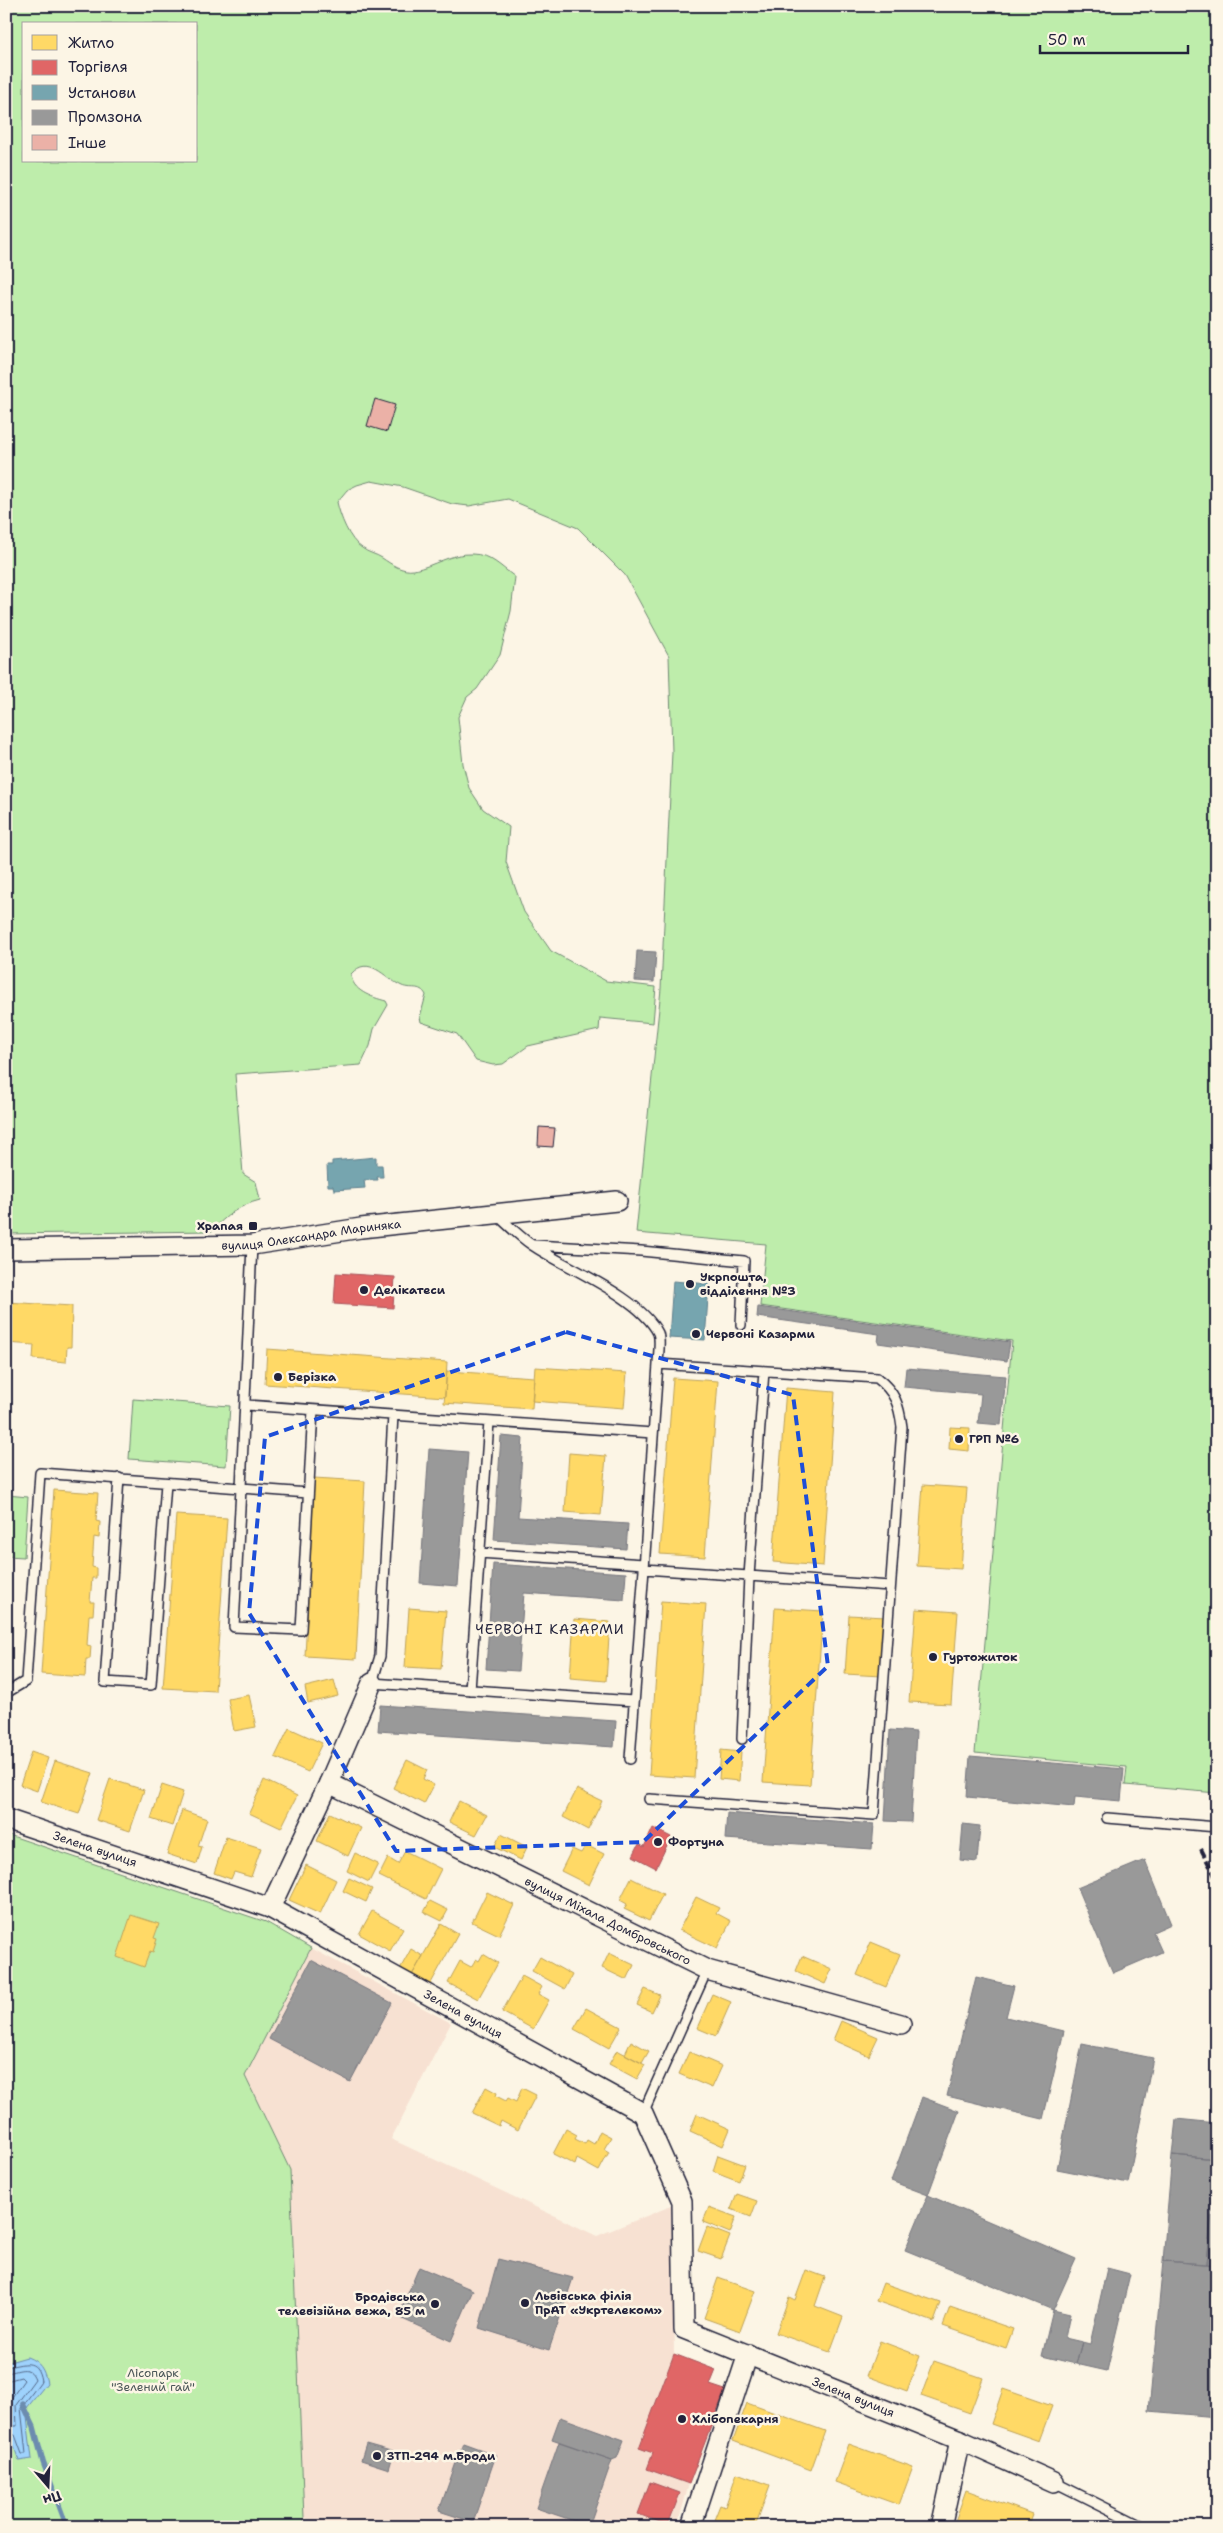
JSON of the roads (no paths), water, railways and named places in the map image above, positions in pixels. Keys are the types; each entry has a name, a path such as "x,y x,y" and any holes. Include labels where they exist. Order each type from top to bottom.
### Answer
{"street":[{"name":"вулиця Олександра Мариняка","path":"6,1249 252,1245 361,1228 617,1201"},
{"path":"270,1908 329,1783 372,1683"},
{"name":"вулиця Міхала Домбровського","path":"329,1783 708,1970 901,2024"},
{"name":"Зелена вулиця","path":"6,1819 270,1908 643,2113 682,2201 684,2329 960,2440 1054,2482"},
{"path":"691,2527 748,2354"},
{"path":"941,2527 960,2440"}],"lane":[{"path":"497,1215 532,1245 585,1274 624,1300 646,1319 659,1335 630,1759"},
{"path":"252,1245 246,1405 234,1627 301,1630 313,1410"},
{"path":"532,1245 641,1251 744,1261 740,1325"},
{"path":"649,1799 874,1815 902,1427 899,1405 893,1392 877,1378 658,1364"},
{"path":"742,1740 749,1576 764,1371"},
{"path":"246,1405 653,1433"},
{"path":"393,1415 380,1656 372,1683 634,1701"},
{"path":"470,1690 489,1422"},
{"path":"6,1693 26,1681 40,1473 308,1493"},
{"path":"119,1478 105,1682 151,1685 166,1483"},
{"path":"480,1552 749,1576 890,1586"},
{"path":"1107,1818 1217,1827"},
{"path":"643,2113 708,1970"},
{"path":"1054,2482 1144,2527"}],"water":[{"path":"27,2357 41,2367 47,2383 26,2409 32,2459 19,2461 11,2438 6,2436 6,2363"}],"waterway":[{"path":"23,2404 34,2427 43,2462 67,2527"}],"railway":[{"path":"1201,1849 1217,1880"}],"place":[{"name":"Храпая","path":"253,1226"},
{"name":"Укрпошта, відділення №3","path":"690,1284"},
{"name":"Делікатеси","path":"364,1290"},
{"name":"Червоні Казарми","path":"696,1334"},
{"name":"Берізка","path":"278,1377"},
{"name":"ГРП №6","path":"959,1439"},
{"name":"Гуртожиток","path":"933,1657"},
{"name":"Фортуна","path":"658,1842"},
{"name":"Львівська філія ПрАТ «Укртелеком»","path":"525,2303"},
{"name":"Бродівська телевізійна вежа, 85 м","path":"435,2304"},
{"name":"Хлібопекарня","path":"682,2419"},
{"name":"ЗТП-294 м.Броди","path":"377,2456"}],"district":[{"name":"ЧЕРВОНІ КАЗАРМИ","path":"550,1629"}],"park label":[{"name":"Лісопарк \"Зелений гай\"","path":"153,2380"}]}
